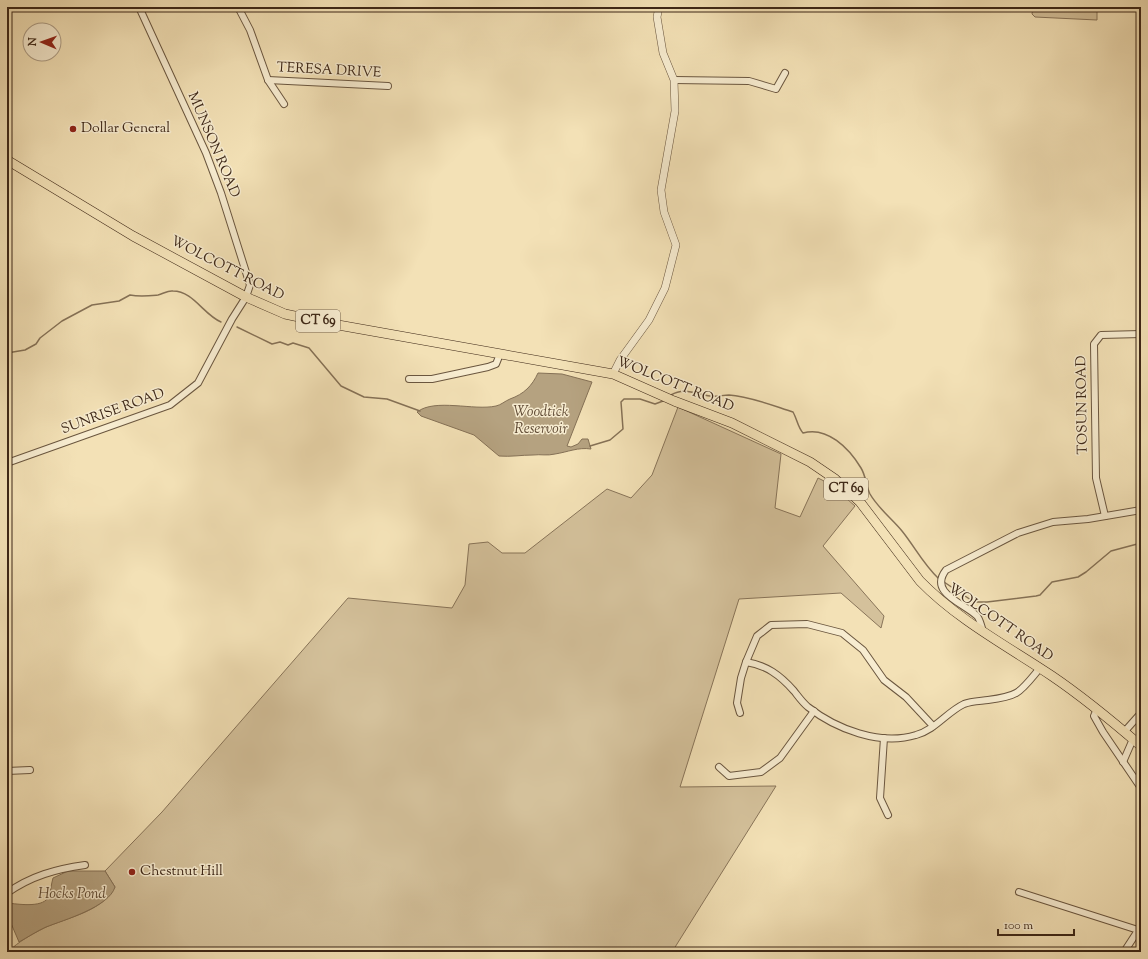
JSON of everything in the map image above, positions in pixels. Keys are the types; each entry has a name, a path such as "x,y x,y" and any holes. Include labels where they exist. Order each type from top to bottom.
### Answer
{"main road":[{"name":"WOLCOTT ROAD","path":"7,160 133,236 246,297 285,314 327,323 613,374 660,395 734,424 810,462 835,479 860,502 930,592 966,620 1040,668 1097,709 1141,746"}],"street":[{"name":"MUNSON ROAD","path":"139,7 206,154 221,193 250,285 246,297"},
{"name":"TERESA DRIVE","path":"238,7 250,30 268,80 284,104"},
{"path":"613,374 620,360 649,320 666,288 676,245 664,212 661,190 675,111 674,80 663,52 657,17 659,7"},
{"path":"674,80 749,81 776,89 785,73"},
{"name":"TERESA DRIVE","path":"268,80 388,86"},
{"name":"SUNRISE ROAD","path":"7,463 170,405 198,383 232,319 246,297"},
{"name":"TOSUN ROAD","path":"1105,516 1096,478 1094,344 1101,335 1141,334"},
{"path":"409,379 432,379 488,367 496,364 500,354"},
{"path":"1141,422 1141,445"},
{"path":"983,631 977,617 949,596 941,585 945,572 1018,533 1053,522 1141,510"},
{"path":"740,713 737,704 746,662 757,636 771,625 807,624 842,633 863,650 884,680 906,697 933,726"},
{"path":"746,662 760,664 779,675 806,706 826,719 862,734 884,738 900,738 917,735 933,726 949,712 966,703 1004,698 1019,693 1040,668"},
{"path":"1097,709 1094,716 1103,732 1141,788"},
{"path":"719,767 729,776 761,772 780,758 814,711"},
{"path":"1124,731 1141,713"},
{"path":"884,738 880,798 888,815"},
{"path":"1123,762 1134,739"},
{"path":"7,771 30,770"},
{"path":"7,893 19,884 41,874 85,865"},
{"path":"1019,892 1140,928 1124,952"}],"shaded area":[{"path":"1033,7 1097,7 1097,20 1035,17 1032,14"},
{"path":"678,407 781,454 775,508 800,517 818,478 830,484 855,506 823,546 884,616 881,628 841,593 739,599 680,787 776,786 672,952 8,952 21,941 34,933 84,913 102,902 109,895 115,887 105,871 162,812 348,598 452,608 465,585 469,544 488,542 502,553 525,553 607,489 631,498 652,475"}],"water":[{"name":"Woodtick Reservoir","path":"538,373 562,374 592,382 567,446 571,447 578,444 582,439 588,439 591,449 577,449 549,455 499,456 474,435 421,416 417,412 425,408 444,405 487,407 498,405 523,392 530,386"},
{"name":"Hocks Pond","path":"68,871 105,871 115,887 104,901 95,907 74,917 46,927 19,942 7,914 7,903 29,905 45,901 49,896 53,878"}],"waterway":[{"path":"7,353 25,350 36,344 40,338 62,321 92,305 119,301 130,295 147,296 158,295 169,291 180,292 187,295 215,319 221,322"},
{"path":"237,327 272,344 280,342 288,345 293,343 309,348 341,386 364,397 387,399 420,411"},
{"path":"671,395 685,391 710,396 729,395 753,399 793,412 803,433 820,433 836,440 844,446 856,460 864,474 873,499 902,531 928,567 939,579"},
{"path":"590,446 610,440 623,429 621,402 624,399 640,399 655,404 663,401"},
{"path":"944,582 974,602 987,602 1036,596 1040,595 1052,582 1078,577 1111,551 1141,543"}],"place":[{"name":"Dollar General","path":"73,129"},
{"name":"Chestnut Hill","path":"132,872"}]}
